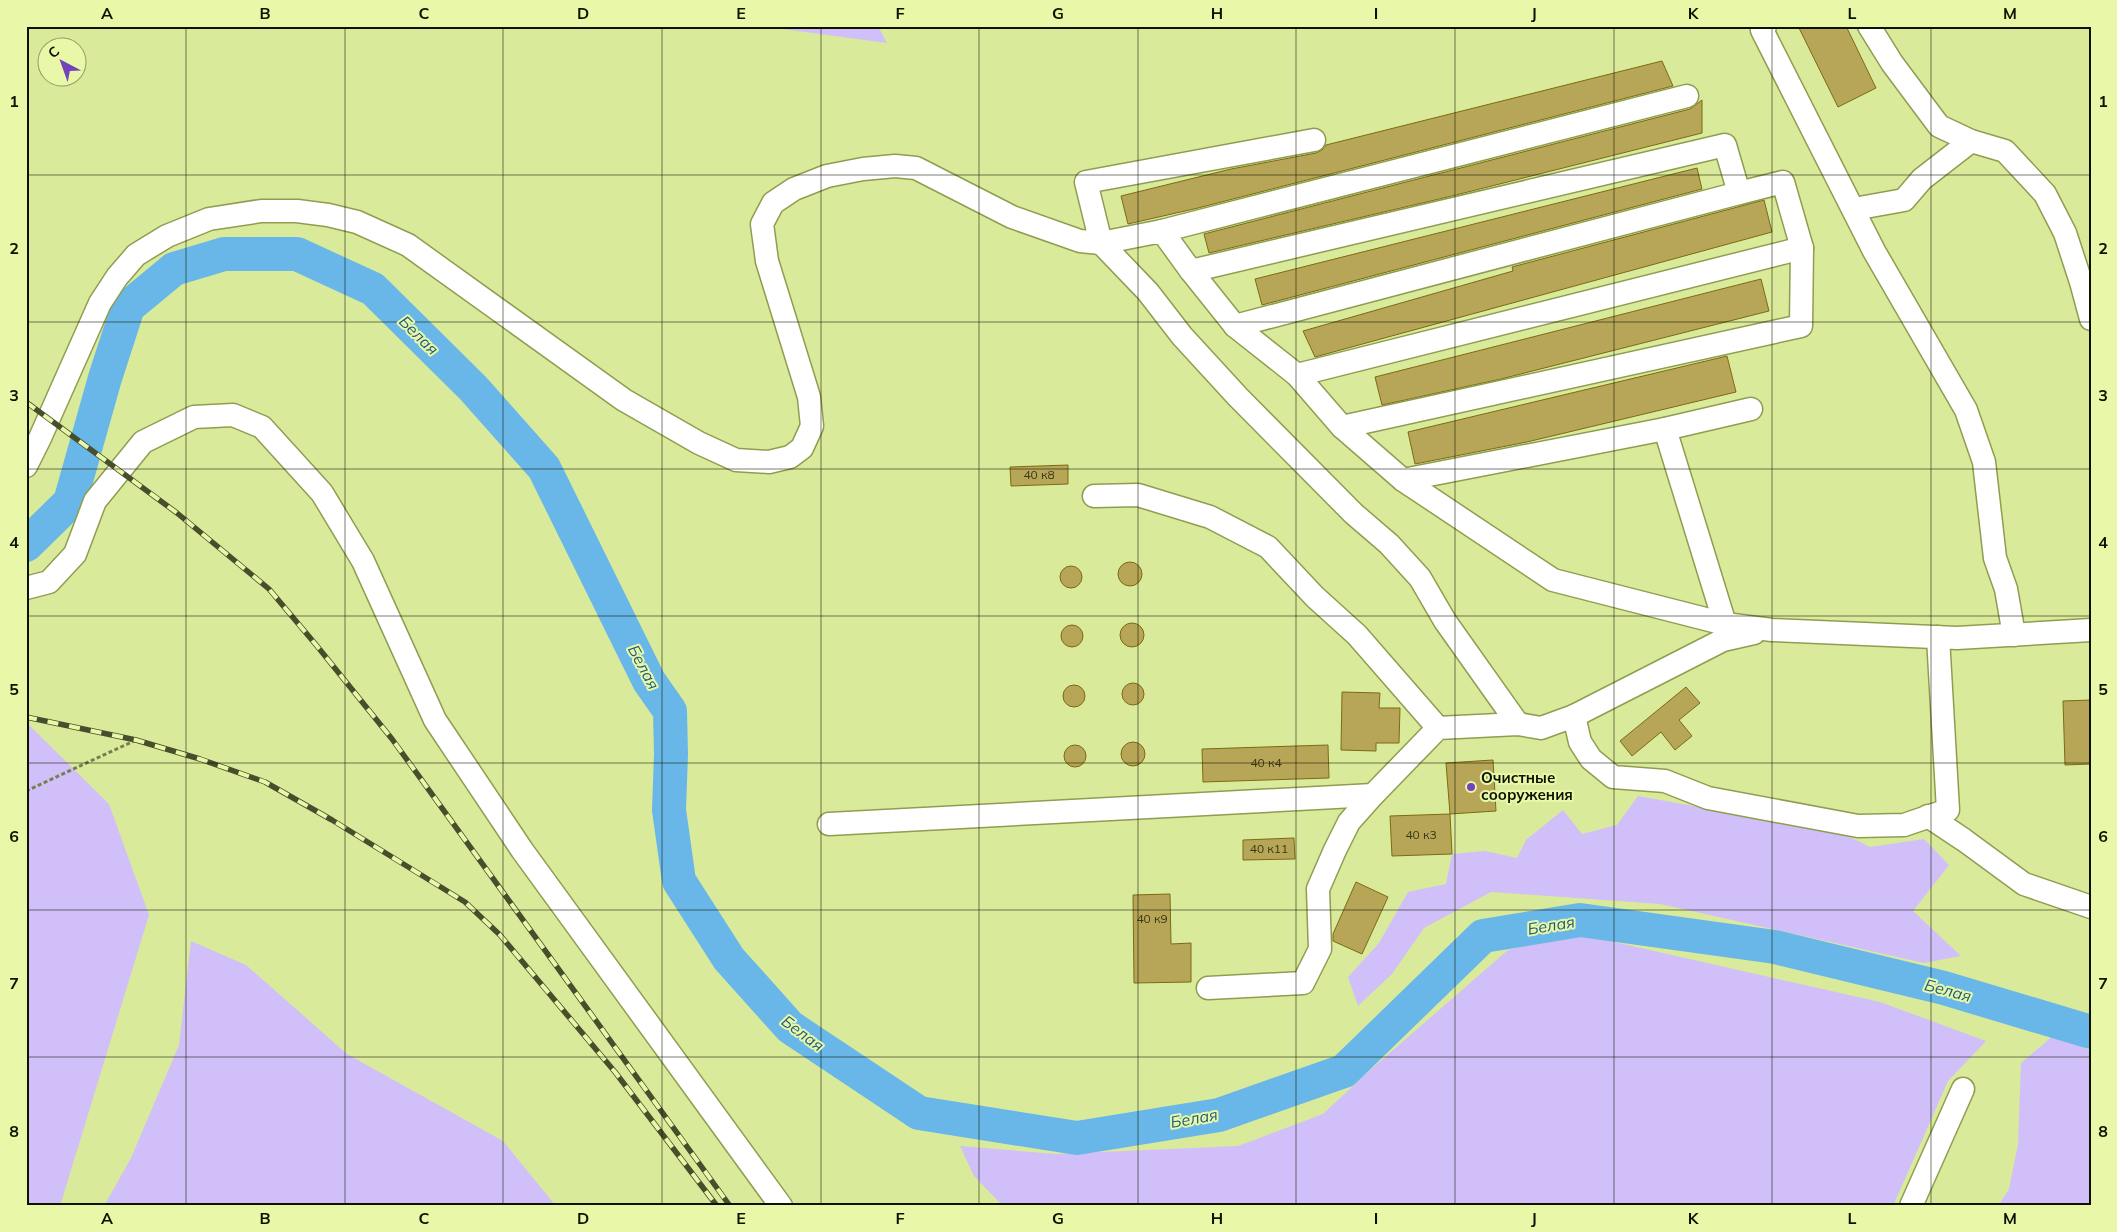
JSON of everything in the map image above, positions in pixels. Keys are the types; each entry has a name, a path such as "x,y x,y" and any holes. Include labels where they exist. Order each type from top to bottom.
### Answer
{"street":[{"path":"1765,26 1762,30 1874,251 1966,410 1984,462 1995,558 2006,589 2014,635"},
{"path":"1869,26 1892,63 1939,126 1970,141 2005,150 2044,194 2065,233 2082,282 2091,319"},
{"path":"26,466 100,303 117,277 136,256 167,236 209,219 261,210 296,211 328,215 357,222 408,245 624,400 700,443 736,460 769,462 790,457 802,448 812,426 809,398 767,261 762,224 773,203 794,188 827,176 863,169 895,166 916,168 1012,217 1080,241 1101,243 1162,231 1687,96"},
{"path":"1314,140 1086,182 1101,243 1148,292 1182,336 1238,397 1354,514 1389,544 1420,578 1445,621 1518,724"},
{"path":"1854,209 1904,200 1922,179 1970,141"},
{"path":"1191,272 1725,145 1739,193"},
{"path":"1235,326 1783,182 1802,248 1801,326 1342,427"},
{"path":"1162,231 1191,272 1235,326 1297,375 1342,427 1403,480 1553,580 1725,624 1772,630 1938,637 2091,630"},
{"path":"1297,375 1802,248"},
{"path":"1403,480 1665,429 1751,409"},
{"path":"26,588 48,582 75,554 95,501 142,442 194,417 232,415 262,427 322,493 363,561 435,720 522,850 781,1206"},
{"path":"1665,429 1725,624"},
{"path":"1094,496 1138,495 1210,517 1268,547 1315,597 1357,635 1438,728"},
{"path":"1208,988 1303,983 1320,949 1318,889 1349,822 1438,728 1518,724 1541,728 1574,716 1723,640 1772,630"},
{"path":"1574,716 1580,742 1591,759 1613,777 1665,781 1708,798 1858,826 1904,824 1948,810 1938,637"},
{"path":"829,824 1373,795"},
{"path":"1928,816 2024,884 2091,907"},
{"path":"1911,1206 1963,1089"}],"path":[{"path":"26,792 136,740"}],"shaded area":[{"path":"760,26 878,26 887,43"},
{"path":"26,722 109,804 149,915 60,1206 26,1206"},
{"path":"1638,796 1842,833 1870,847 1924,839 1949,865 1913,911 1961,956 1924,963 1660,904 1491,892 1424,928 1392,974 1358,1006 1348,977 1379,943 1408,892 1446,884 1452,854 1485,851 1517,858 1526,840 1563,810 1582,834 1617,825"},
{"path":"1579,934 1880,1002 1986,1041 1948,1081 1893,1206 1003,1206 974,1176 960,1146 1056,1154 1238,1146 1323,1114 1369,1071 1508,950"},
{"path":"191,941 246,965 347,1054 503,1141 556,1206 104,1206 131,1158 179,1045"},
{"path":"2054,1035 2091,1051 2091,1206 1998,1206 2009,1189 2018,1144 2021,1063"}],"building":[{"path":"1798,26 1846,26 1876,88 1838,107"},
{"path":"1662,61 1673,86 1198,208 1128,224 1121,196 1231,169 1316,153 1326,145"},
{"path":"1702,100 1702,133 1452,196 1209,253 1204,234 1690,109"},
{"path":"1697,168 1702,189 1262,305 1255,279"},
{"path":"1764,200 1772,232 1315,357 1303,331 1513,271 1512,267"},
{"path":"1761,279 1769,311 1501,379 1382,405 1375,377"},
{"path":"1727,356 1736,392 1527,442 1415,464 1408,432"},
{"path":"1068,465 1068,484 1011,486 1010,467"},
{"path":"1130,562 1138,566 1142,574 1138,582 1130,586 1122,582 1118,574 1122,566"},
{"path":"1071,566 1079,569 1082,577 1079,585 1071,588 1063,585 1060,577 1063,569"},
{"path":"1132,623 1141,626 1144,635 1141,644 1132,647 1123,644 1120,635 1123,626"},
{"path":"1068,625 1076,625 1083,632 1083,640 1076,647 1068,647 1061,640 1061,632"},
{"path":"1133,683 1141,686 1144,694 1141,702 1133,705 1125,702 1122,694 1125,686"},
{"path":"1074,685 1082,688 1085,696 1082,704 1074,707 1066,704 1063,696 1066,688"},
{"path":"1686,687 1700,703 1679,720 1692,736 1675,750 1661,732 1632,756 1620,741"},
{"path":"1342,692 1380,693 1379,708 1400,708 1399,743 1376,743 1376,751 1341,750"},
{"path":"2091,700 2091,764 2065,765 2063,701"},
{"path":"1133,742 1141,746 1145,754 1141,762 1133,766 1125,762 1121,754 1125,746"},
{"path":"1075,745 1083,748 1086,756 1083,764 1075,767 1067,764 1064,756 1067,748"},
{"path":"1328,745 1329,778 1203,782 1202,749"},
{"name":"Очистные сооружения","path":"1493,760 1496,811 1450,814 1446,763"},
{"path":"1450,814 1452,854 1392,856 1390,816"},
{"path":"1294,838 1295,859 1243,860 1243,840"},
{"path":"1356,882 1388,897 1362,954 1333,941 1333,934"},
{"path":"1170,894 1171,944 1191,943 1191,982 1134,983 1133,895"}],"waterway":[{"name":"Белая","path":"26,545 70,502 105,378 128,307 174,269 224,254 297,254 373,289 473,388 544,468 649,681 670,711 669,810 679,881 729,959 790,1027 919,1113 1077,1138 1219,1115 1344,1071 1483,936 1580,920 1775,947 1944,988 2091,1032"}],"railway":[{"path":"26,402 177,513 269,589 392,739 730,1206"},
{"path":"26,717 136,740 200,759 265,782 332,820 465,902 500,935 615,1072 717,1206"}],"place":[{"name":"Очистные сооружения","path":"1471,787"}]}
